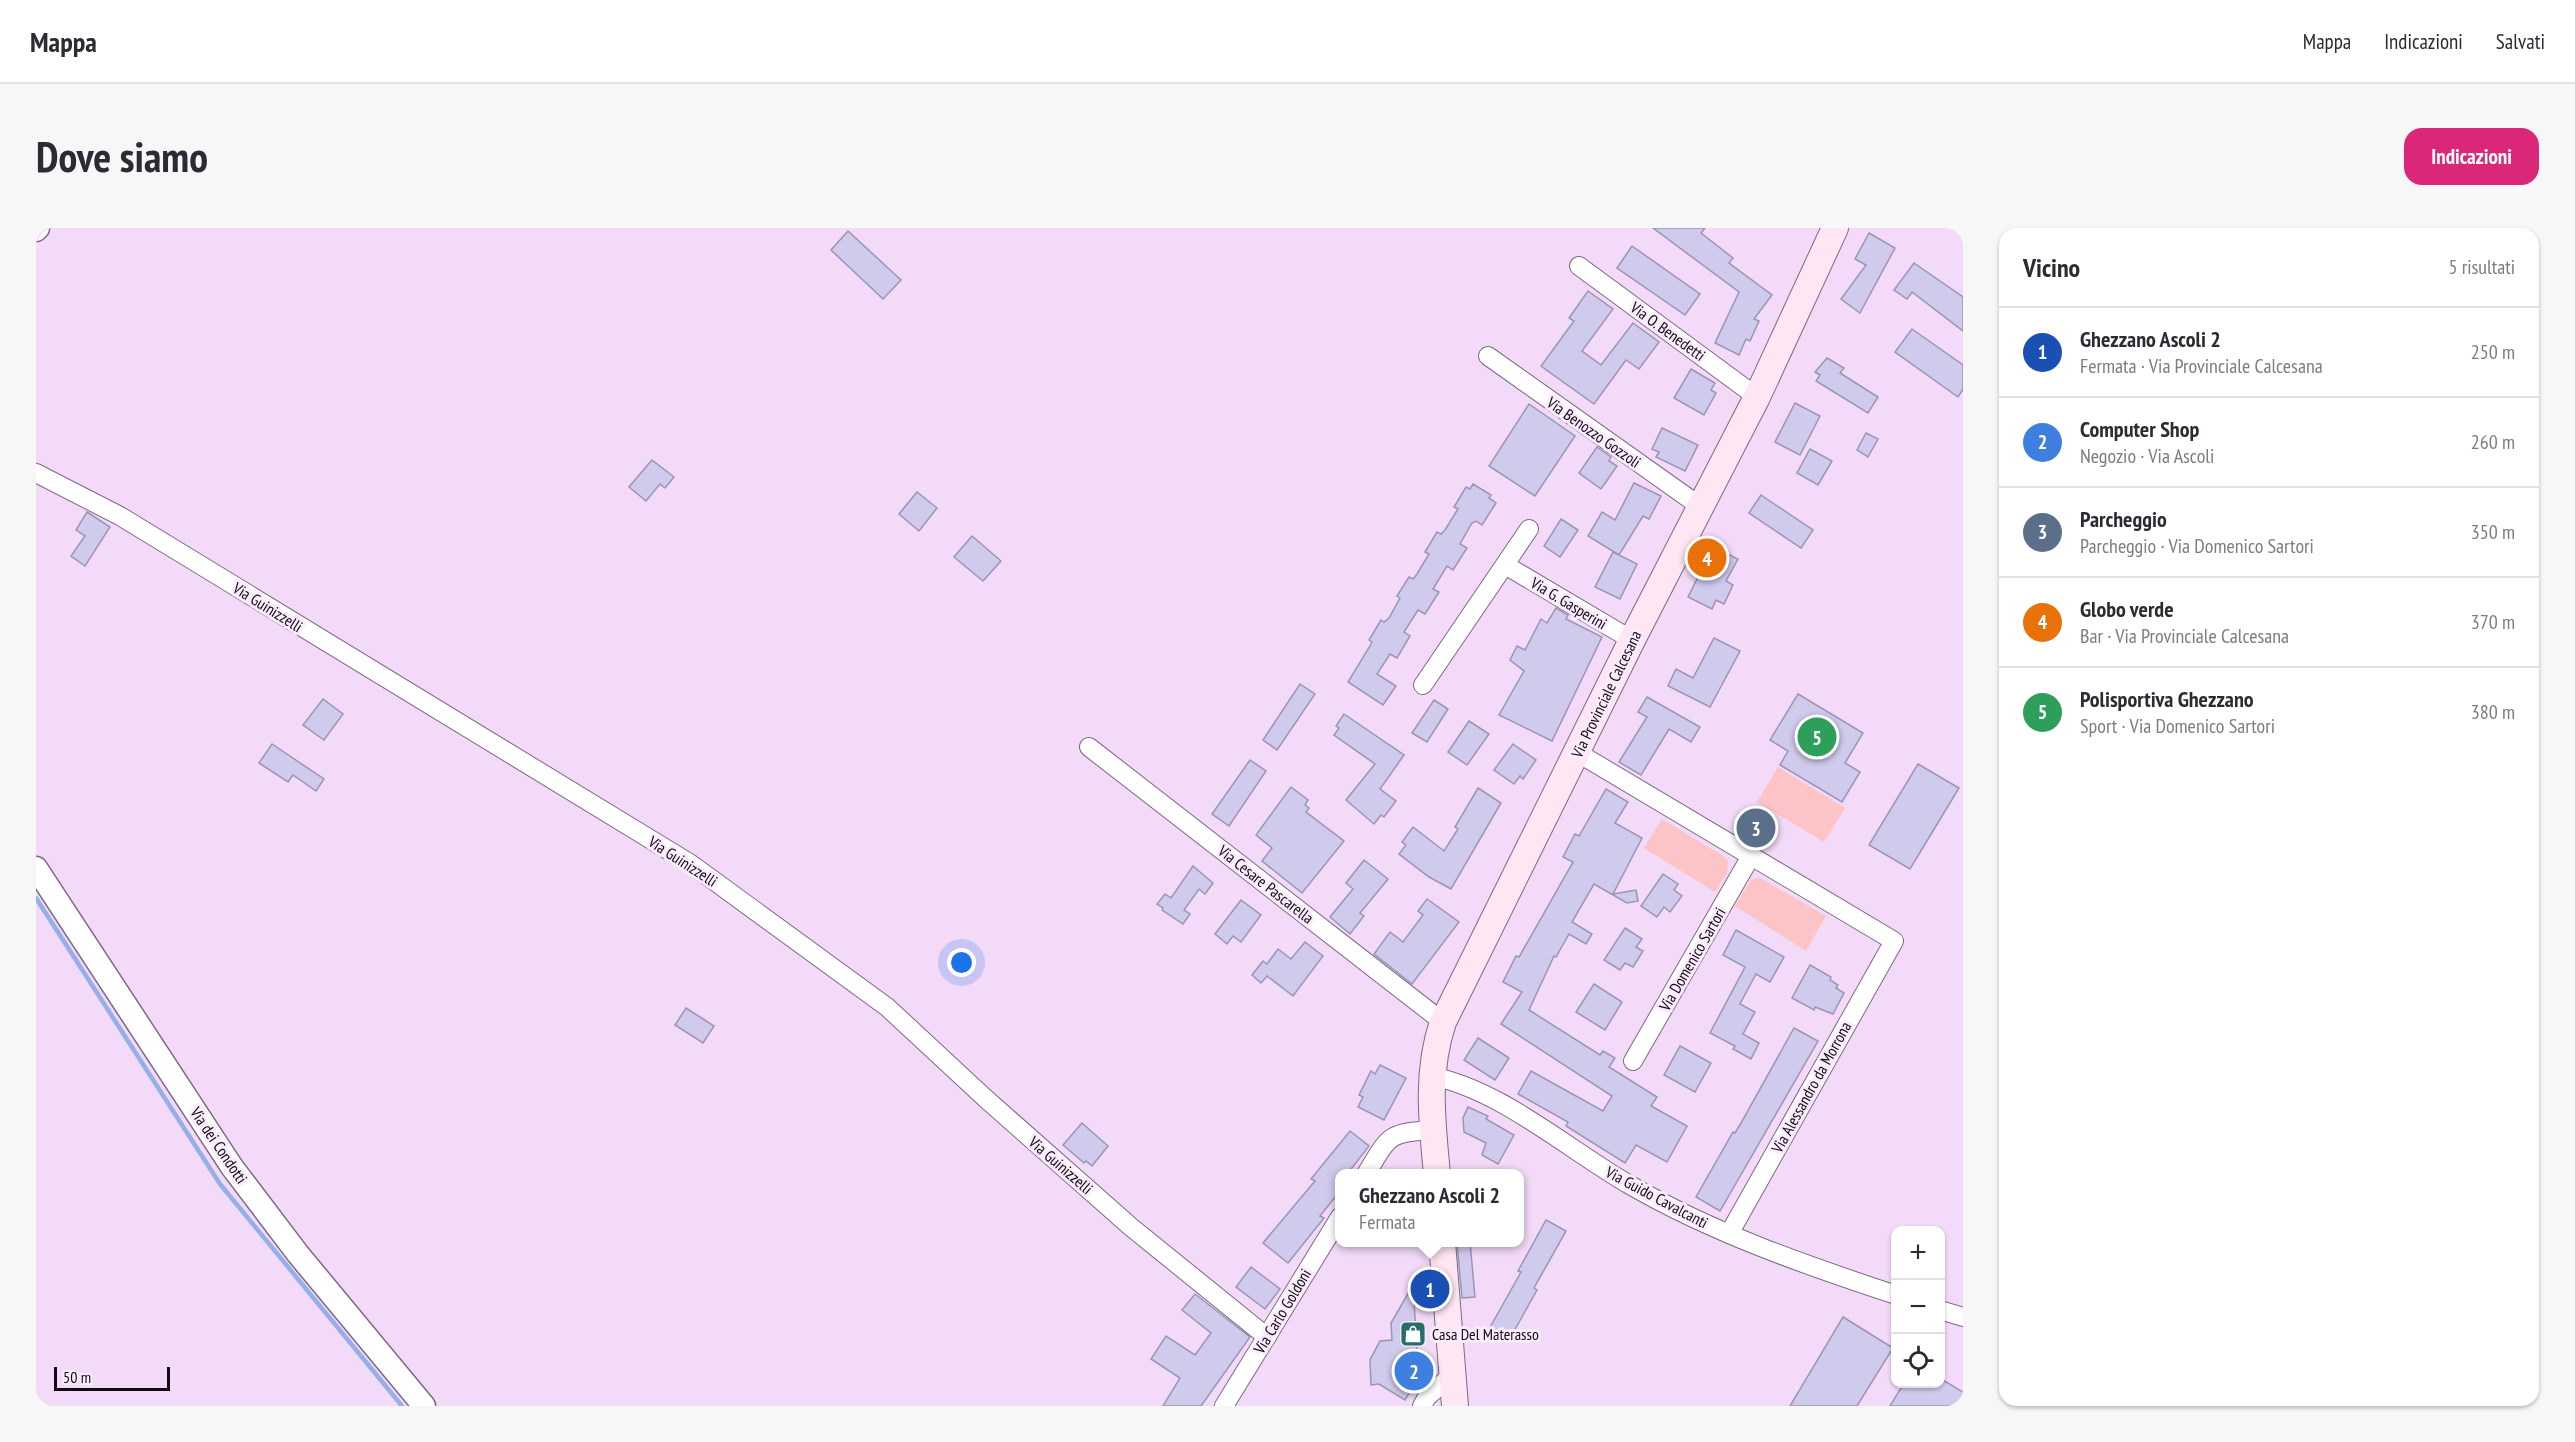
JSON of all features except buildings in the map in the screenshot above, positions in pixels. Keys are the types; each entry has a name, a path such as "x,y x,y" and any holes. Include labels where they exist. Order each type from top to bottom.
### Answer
{"main road":[{"name":"Via Provinciale Calcesana","path":"1437,1169 1431,1076 1435,1046 1443,1022 1632,640 1757,397 1835,228"},
{"path":"1442,1247 1455,1406"}],"street":[{"name":"Via O. Benedetti","path":"1579,266 1757,397"},
{"name":"Via Benozzo Gozzoli","path":"1488,356 1701,507"},
{"name":"Via Guinizzelli","path":"36,473 120,516 691,864 886,1007 1131,1227 1267,1337"},
{"path":"1423,685 1529,529"},
{"name":"Via G. Gasperini","path":"1505,565 1632,640"},
{"name":"Via Cesare Pascarella","path":"1089,747 1443,1022"},
{"path":"1578,753 1751,856"},
{"name":"Via Alessandro da Morrona","path":"1729,1234 1894,941 1751,856"},
{"name":"Via Domenico Sartori","path":"1633,1061 1751,856"},
{"name":"Via dei Condotti","path":"36,868 232,1167 298,1254 424,1406"},
{"name":"Via Guido Cavalcanti","path":"1431,1076 1467,1087 1501,1104 1630,1186 1729,1234 1891,1293"},
{"path":"1369,1169 1393,1135 1433,1130"},
{"name":"Via Carlo Goldoni","path":"1224,1406 1335,1225"},
{"path":"1945,1311 1963,1317"},
{"path":"1422,1406 1427,1397 1453,1374"}],"shaded area":[{"path":"1778,767 1845,808 1824,842 1757,802"},
{"path":"1662,819 1728,861 1727,873 1715,892 1644,848"},
{"path":"1757,878 1826,916 1806,951 1735,906 1751,880"}],"waterway":[{"path":"36,898 220,1184 402,1406"}],"place":[{"name":"Globo verde","path":"1707,558"},
{"name":"Polisportiva Ghezzano","path":"1817,737"},
{"name":"Parcheggio","path":"1756,828"},
{"name":"Ghezzano Ascoli 2","path":"1430,1289"},
{"name":"Casa Del Materasso","path":"1413,1334"},
{"name":"Computer Shop","path":"1414,1371"}]}
